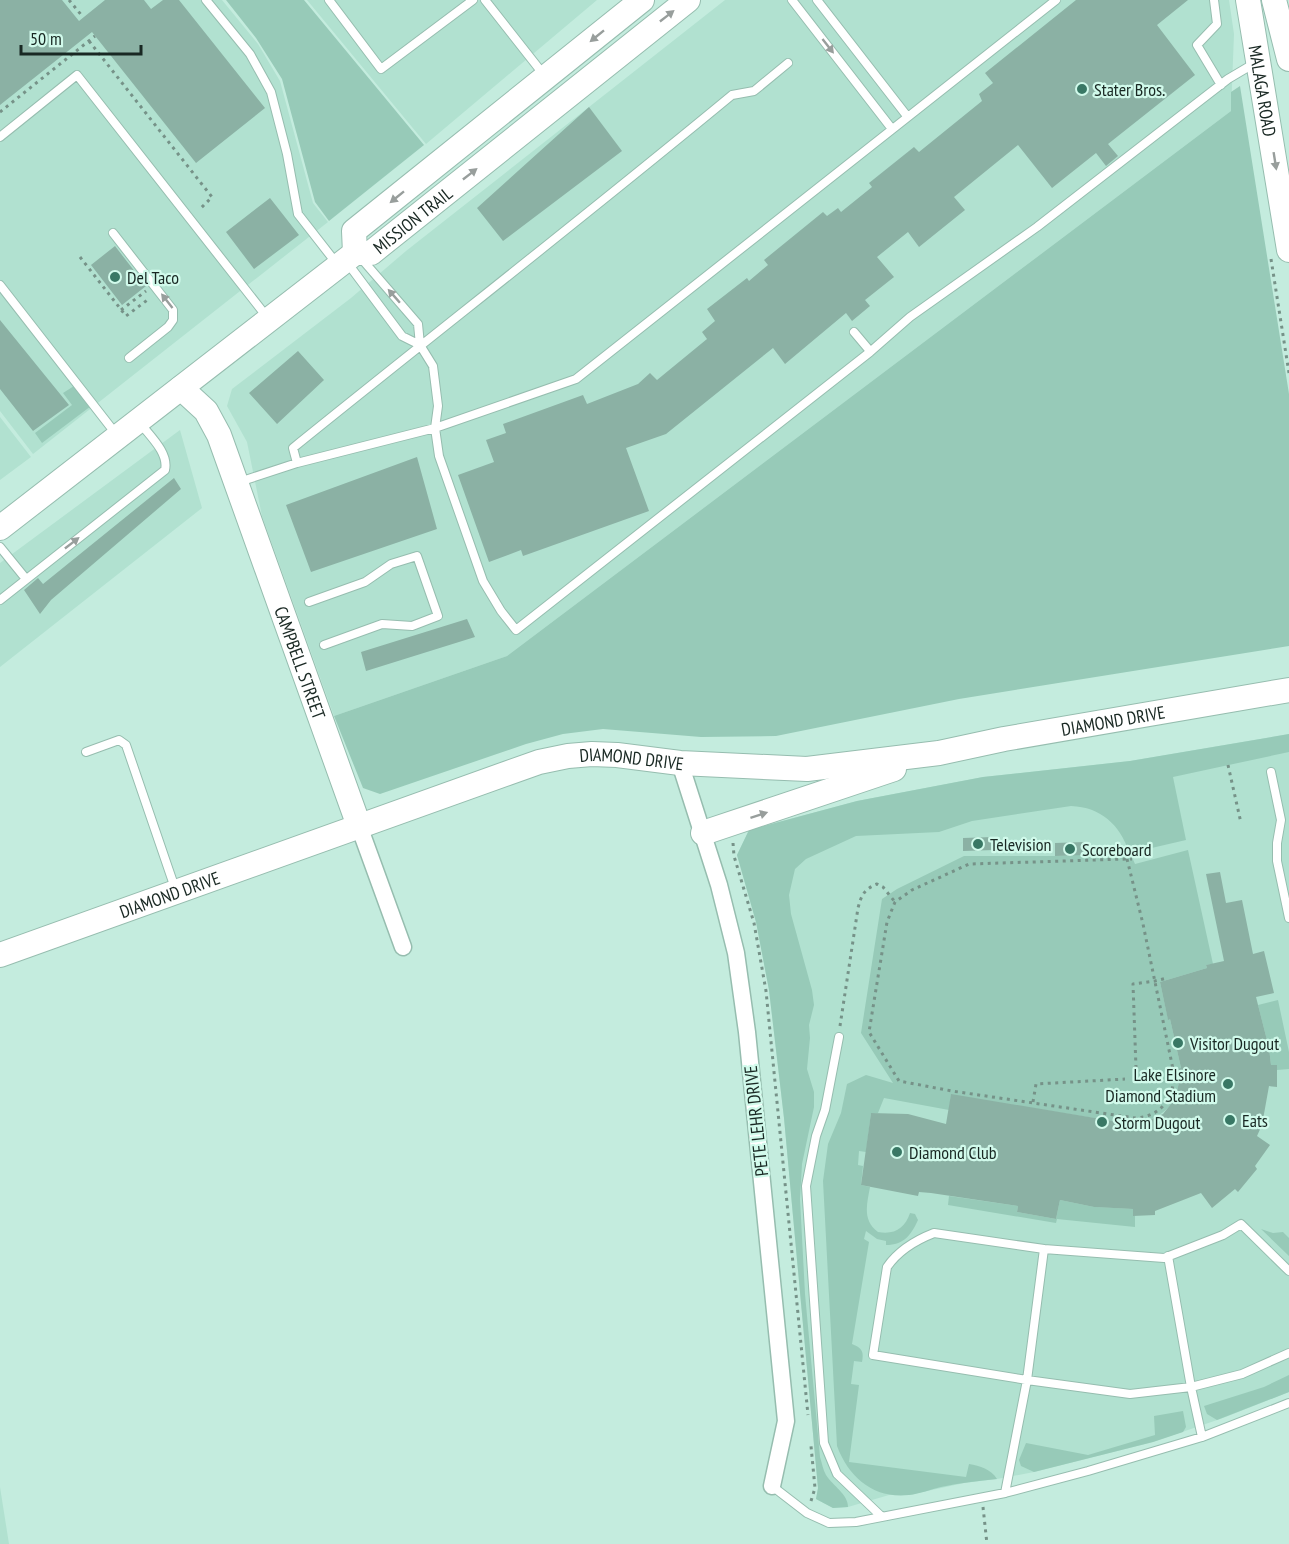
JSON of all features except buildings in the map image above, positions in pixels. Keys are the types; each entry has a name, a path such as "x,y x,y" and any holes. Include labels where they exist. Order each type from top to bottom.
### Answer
{"street":[{"name":"MISSION TRAIL","path":"346,260 354,231 642,0"},
{"name":"MISSION TRAIL","path":"346,260 371,253 688,0"},
{"name":"MALAGA ROAD","path":"1248,0 1289,250"},
{"name":"MALAGA ROAD","path":"1274,0 1288,55"},
{"path":"1288,0 1288,55"},
{"path":"0,528 346,260"},
{"name":"CAMPBELL STREET","path":"181,388 206,411 219,435 403,947"},
{"name":"DIAMOND DRIVE","path":"0,955 529,766 568,756 617,755 680,763 807,769 939,753 1004,739 1289,690"},
{"path":"703,833 939,753"},
{"name":"PETE LEHR DRIVE","path":"680,763 719,885 736,953 747,1032 786,1421 772,1486"}],"lane":[{"path":"207,0 250,54 271,93 287,154 298,214 418,324 420,345 434,366 438,406 435,428 440,456 483,581 516,630 870,351 909,317 1038,227 1221,85 1258,61"},
{"path":"329,0 381,69 473,0"},
{"path":"485,0 546,77"},
{"path":"792,0 892,129"},
{"path":"817,0 907,116"},
{"path":"237,483 297,463 435,428 576,379 1056,0"},
{"path":"1214,0 1216,24 1197,45 1221,85"},
{"path":"297,463 293,448 420,345 467,311 732,95 754,91 788,63"},
{"path":"0,137 77,75 269,320"},
{"path":"113,233 173,310 173,320 168,327 129,358"},
{"path":"346,260 402,336 420,345"},
{"path":"0,285 118,436"},
{"path":"854,332 870,351"},
{"path":"0,600 165,470 164,455 138,420"},
{"path":"0,547 26,579"},
{"path":"309,602 365,582 391,564 417,556 438,616 412,626 382,624 324,645"},
{"path":"86,752 119,740 126,745 177,891"},
{"path":"1271,772 1281,820 1277,861 1289,918"},
{"path":"839,1037 825,1110 816,1136 806,1186 824,1443 837,1474 881,1516"},
{"path":"1289,1271 1241,1224 1223,1235 1168,1256 1143,1257 1044,1249 934,1233 894,1257 887,1267 873,1355 1130,1394 1191,1387 1242,1374 1289,1353"},
{"path":"1005,1493 1027,1380 1044,1249"},
{"path":"1168,1256 1202,1437"},
{"path":"772,1486 807,1513 829,1523 856,1522 1005,1493 1088,1471 1202,1437 1289,1404"}],"path":[{"path":"69,0 83,17"},
{"path":"0,112 95,36"},
{"path":"89,41 212,197 196,212"},
{"path":"80,257 126,316 154,295"},
{"path":"121,310 150,288"},
{"path":"1228,765 1240,823"},
{"path":"732,838 734,856 754,923 766,991 809,1421"},
{"path":"1127,859 1174,1074 1171,1095 1162,1107 1148,1116 1135,1118 898,1081 869,1032 887,922 896,902 912,890 969,864 1127,859 1132,859"},
{"path":"839,1037 861,897 864,891 877,884 883,887 896,902"},
{"path":"1136,1068 1133,984 1167,978"},
{"path":"1033,1102 1036,1084 1125,1079"},
{"path":"807,1513 815,1488 811,1444"},
{"path":"981,1496 987,1544"}],"shaded area":[{"path":"0,0 222,0 258,44 280,81 313,203 328,222 33,454 0,411"},
{"path":"226,0 304,0 424,145 329,221 315,202 282,79 256,38"},
{"path":"307,0 597,0 426,144"},
{"path":"725,0 1229,0 1234,34 1231,111 507,656 334,716 262,516 247,442 227,406 232,389 351,298 406,251"},
{"path":"1240,86 1289,394 1289,646 959,699 776,736 701,737 603,729 563,734 526,744 380,794 363,788 334,716 507,656 1231,111 1231,92"},
{"path":"74,386 91,406 42,443 35,433 72,405 63,393"},
{"path":"0,417 31,457 0,480"},
{"path":"180,430 202,508 0,667 0,563"},
{"path":"1289,734 1289,1392 1153,1442 1034,1472 964,1483 909,1495 889,1495 848,1507 833,1508 816,1499 818,1488 784,1118 769,990 756,922 737,855 749,830 857,801 983,777 1130,761"},
{"path":"1289,734 1289,752 1173,777 1186,840 1130,853 1135,864 1188,850 1213,964 1206,965 1207,968 1160,982 1181,1068 1176,1070 1177,1092 1173,1102 1166,1110 1148,1120 1125,1123 951,1095 949,1110 884,1098 878,1113 871,1113 866,1152 859,1151 858,1165 863,1166 861,1185 870,1187 867,1211 870,1222 878,1232 889,1232 899,1229 910,1213 915,1214 918,1220 906,1238 892,1245 886,1245 886,1241 877,1239 866,1231 864,1239 869,1242 852,1344 862,1350 863,1358 862,1362 854,1361 851,1384 859,1385 849,1462 966,1477 969,1464 988,1470 997,1479 969,1482 913,1494 885,1494 864,1484 848,1468 842,1457 837,1446 823,1181 828,1144 841,1113 847,1084 866,1075 893,1083 861,1033 882,899 897,889 964,856 1055,856 1129,852 1115,826 1108,819 1091,810 1071,806 972,821 939,832 856,836 806,859 795,869 789,895 791,914 814,1005 809,1025 807,1069 814,1092 814,1107 802,1164 800,1199 805,1294 820,1457 826,1475 843,1494 848,1507 833,1508 816,1499 818,1488 784,1118 769,990 756,922 737,855 749,830 857,801 983,777 1130,761"},
{"path":"1278,1000 1289,1052 1289,1069 1277,1070 1277,1065 1271,1065 1258,1005"},
{"path":"949,1196 1018,1206 1017,1212 1056,1219 1060,1200 1094,1207 1133,1209 1135,1227 1057,1219 1056,1223 948,1205"},
{"path":"1261,1229 1273,1233 1283,1232 1289,1238 1289,1256"},
{"path":"1289,1375 1289,1392 1217,1420 1207,1414 1204,1406 1264,1387"},
{"path":"1183,1411 1186,1427 1183,1432 1153,1442 1034,1472 1021,1466 1019,1460 1026,1443 1088,1455 1155,1435 1154,1416"},
{"path":"0,1487 9,1544 0,1544"}],"place":[{"name":"Stater Bros.","path":"1082,89"},
{"name":"Del Taco","path":"115,277"},
{"name":"Television","path":"978,844"},
{"name":"Scoreboard","path":"1070,849"},
{"name":"Visitor Dugout","path":"1178,1043"},
{"name":"Lake Elsinore Diamond Stadium","path":"1228,1084"},
{"name":"Eats","path":"1230,1120"},
{"name":"Storm Dugout","path":"1102,1122"},
{"name":"Diamond Club","path":"897,1152"}]}
